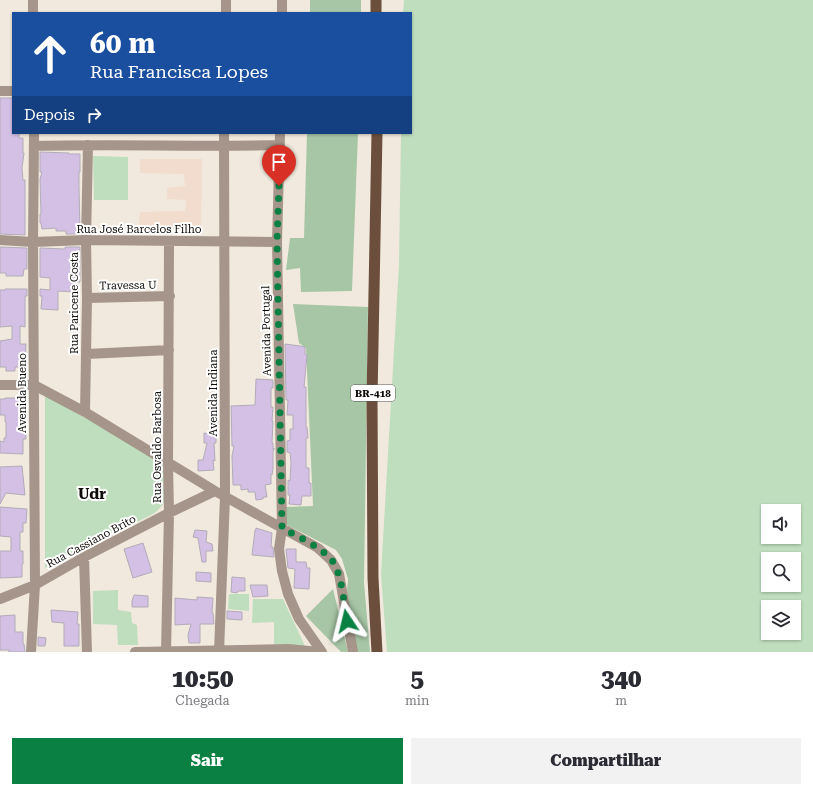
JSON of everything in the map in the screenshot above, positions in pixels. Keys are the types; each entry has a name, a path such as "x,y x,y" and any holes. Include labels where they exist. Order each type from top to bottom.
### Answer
{"main road":[{"path":"376,0 376,12"},
{"name":"BR-418","path":"377,134 372,398 373,578 377,652"}],"street":[{"path":"33,12 34,0"},
{"path":"226,0 226,12"},
{"path":"282,0 282,12"},
{"path":"0,91 12,91"},
{"name":"Avenida Bueno","path":"31,652 35,585 33,242 34,134"},
{"name":"Avenida Indiana","path":"219,652 225,497 224,134"},
{"name":"Avenida Portugal","path":"280,134 277,242 282,528 279,549 282,571 288,594 299,619 322,652"},
{"name":"Rua Paricene Costa","path":"85,412 87,354 86,240 88,145"},
{"path":"34,146 280,145"},
{"name":"Rua José Barcelos Filho","path":"0,240 33,242 86,240 277,242"},
{"name":"Rua Osvaldo Barbosa","path":"166,651 169,513 169,242"},
{"name":"Travessa U","path":"87,298 170,296"},
{"path":"87,354 169,350"},
{"path":"0,385 34,385 85,412 225,497 318,548 331,560 339,574 353,652"},
{"name":"Rua Cassiano Brito","path":"0,599 35,585 84,557 215,491"},
{"path":"84,557 88,652"},
{"path":"135,652 219,652 288,649 314,652"}],"shaded area":[{"path":"140,159 202,159 201,227 139,227 140,212 185,211 186,200 167,199 167,188 185,186 184,174 140,173"}],"green space":[{"path":"310,0 361,0 361,12 310,12"},
{"path":"404,0 813,0 813,652 387,652 381,574 399,264 401,134 412,134 412,12 403,12"},
{"path":"307,134 358,134 352,291 301,292 300,268 286,270 290,238 304,238"},
{"path":"93,156 128,157 128,200 94,200"},
{"path":"293,304 368,307 364,583 370,652 357,652 347,592 348,579 342,559 336,550 285,524 286,507 313,506 306,348 299,343"},
{"path":"45,395 164,463 166,501 155,513 45,568"},
{"path":"333,589 348,652 341,652 306,616"},
{"path":"118,590 118,610 131,612 132,623 137,625 138,645 118,645 117,625 93,624 93,591"},
{"path":"229,594 249,594 249,611 228,609"},
{"path":"253,599 283,599 306,648 274,644 274,622 252,623"}],"building":[{"path":"0,98 12,98 12,134 19,134 19,138 23,138 24,153 22,168 23,180 25,180 25,235 0,234"},
{"path":"40,152 80,154 80,234 66,234 66,231 56,231 56,228 42,229 40,223 40,179 42,172 40,172"},
{"path":"0,247 27,248 27,269 24,269 23,276 6,276 6,273 0,273"},
{"path":"65,247 80,247 80,282 76,282 75,292 58,291 58,310 41,309 42,296 40,296 40,289 50,290 50,278 40,277 40,248 65,249"},
{"path":"27,289 27,296 25,296 25,327 20,326 20,344 26,344 25,367 15,367 15,371 6,371 6,367 0,367 0,341 12,339 12,326 0,327 0,290"},
{"path":"285,344 305,347 305,354 307,355 304,387 306,387 306,427 308,438 306,438 306,468 309,468 311,496 302,496 301,505 289,504 290,495 288,495 288,480 290,481 291,462 290,453 287,452 287,441 290,440 290,429 293,429 293,415 287,415 288,400 286,400"},
{"path":"256,379 273,380 273,388 271,388 271,407 273,407 272,443 274,450 271,484 265,485 267,497 256,500 255,492 248,492 248,489 241,490 241,485 233,485 232,456 234,446 232,446 231,406 255,405"},
{"path":"26,398 26,439 23,439 23,454 0,453 0,441 4,442 4,438 6,438 6,422 5,415 0,415 0,399"},
{"path":"212,425 214,434 216,434 216,443 214,443 215,461 213,460 214,470 198,471 198,460 203,460 207,443 204,443 204,433 209,434"},
{"path":"22,466 25,495 6,493 0,504 0,467"},
{"path":"0,507 27,509 26,523 23,523 23,532 20,532 20,551 23,551 22,577 0,578 0,551 11,551 11,537 0,536"},
{"path":"256,528 272,533 271,547 273,547 274,557 252,555"},
{"path":"195,530 207,531 206,542 212,544 213,551 206,551 206,562 202,562 198,538 193,537"},
{"path":"143,543 152,572 133,578 124,549"},
{"path":"286,549 296,549 296,562 306,562 307,568 310,568 309,589 294,588 295,569 288,568"},
{"path":"196,572 211,573 211,582 196,581"},
{"path":"232,577 245,578 245,591 238,591 237,593 231,592"},
{"path":"250,585 267,585 268,596 253,597"},
{"path":"134,595 148,596 148,607 132,607"},
{"path":"197,597 213,598 212,613 214,624 200,624 200,643 189,643 188,635 191,624 175,625 175,598 197,600"},
{"path":"51,610 78,612 77,624 79,624 79,646 64,646 64,623 52,622"},
{"path":"227,611 242,612 242,620 227,619"},
{"path":"15,615 15,632 23,632 25,652 9,652 9,650 0,650 0,616"},
{"path":"38,637 46,638 45,646 38,646"}],"district":[{"name":"Udr","path":"92,494"}],"route":[{"path":"279,186 277,242 282,528 318,548 331,560 339,574 347,621"}]}
